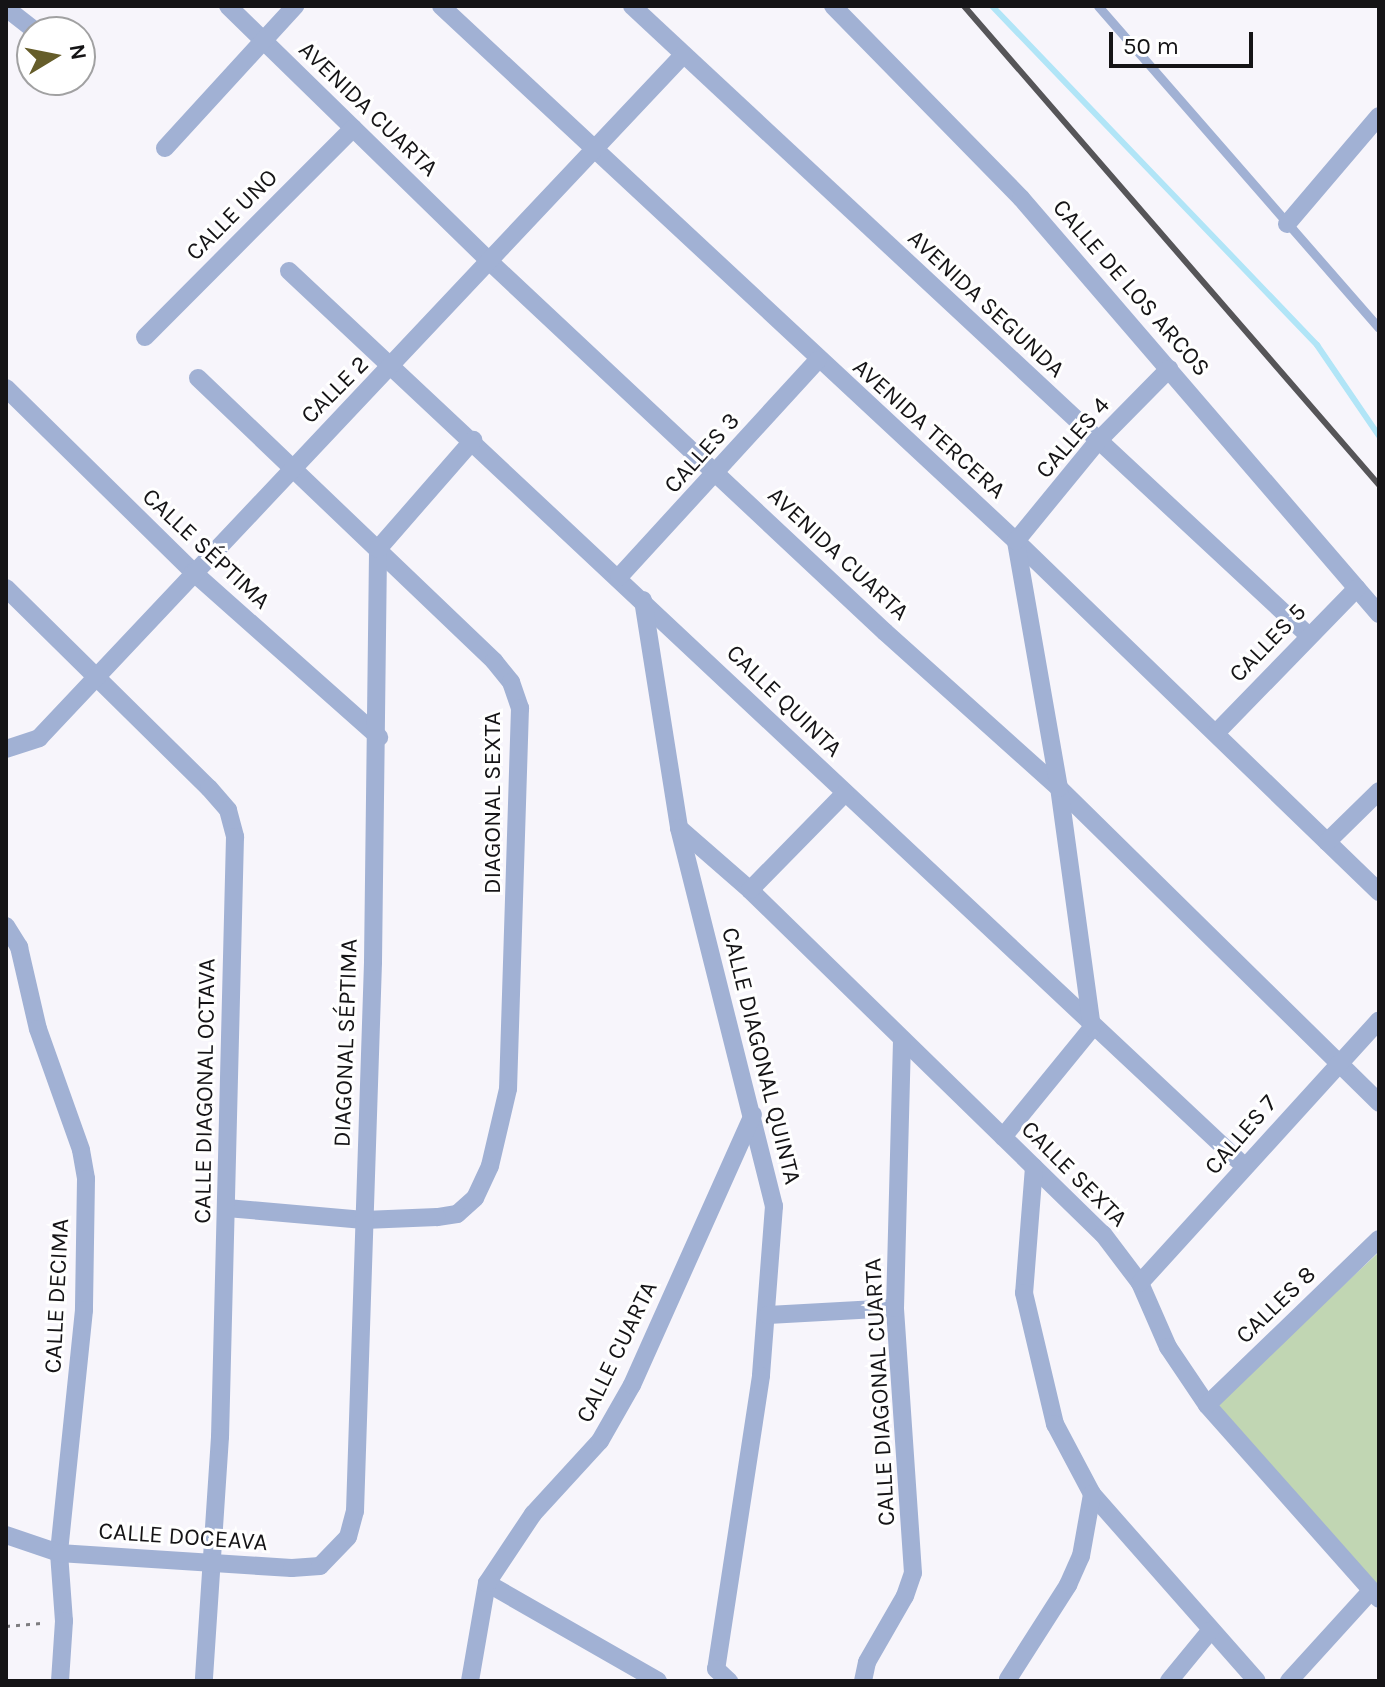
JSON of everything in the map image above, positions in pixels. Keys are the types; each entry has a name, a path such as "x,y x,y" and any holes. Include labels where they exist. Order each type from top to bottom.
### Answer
{"street":[{"name":"AVENIDA CUARTA","path":"228,6 490,262 1059,788 1379,1103"},
{"path":"165,148 295,6"},
{"name":"AVENIDA TERCERA","path":"441,6 1016,541 1379,892"},
{"name":"AVENIDA SEGUNDA","path":"632,6 1097,442 1308,635"},
{"name":"CALLE DE LOS ARCOS","path":"833,6 1021,198 1379,614"},
{"name":"CALLE 2","path":"10,749 39,738 96,674 391,367 683,55"},
{"path":"1287,224 1379,116"},
{"name":"CALLE UNO","path":"145,337 353,128"},
{"name":"CALLE QUINTA","path":"289,271 619,577 1092,1028 1245,1167"},
{"name":"CALLES 3","path":"619,577 718,473 818,360"},
{"name":"CALLES 4","path":"1016,541 1097,442 1169,369"},
{"name":"DIAGONAL SEXTA","path":"198,378 494,661 511,682 520,708 515,1004 508,1089 490,1166 475,1198 457,1214 364,1220"},
{"name":"CALLE SÉPTIMA","path":"6,388 193,572 379,737"},
{"path":"378,549 473,440"},
{"path":"1003,1137 1092,1028 1059,788 1016,541"},
{"name":"DIAGONAL SÉPTIMA","path":"348,1537 355,1511 379,737 378,549"},
{"name":"CALLE DIAGONAL OCTAVA","path":"6,588 209,788 228,810 235,837 227,1208 204,1681"},
{"name":"CALLES 5","path":"1216,733 1357,588"},
{"name":"CALLE DIAGONAL QUINTA","path":"643,600 679,828 774,1206 768,1315 723,1675"},
{"path":"1327,842 1379,791"},
{"path":"750,890 845,793"},
{"name":"CALLE SEXTA","path":"679,828 750,890 1103,1234 1140,1283 1168,1347 1207,1405 1375,1596"},
{"name":"CALLE DECIMA","path":"6,926 19,947 38,1029 81,1150 86,1179 84,1310 59,1553 64,1621 60,1681"},
{"name":"CALLES 7","path":"1140,1283 1338,1061 1379,1020"},
{"name":"CALLE DIAGONAL CUARTA","path":"863,1681 867,1662 905,1596 913,1573 895,1308 902,1039"},
{"name":"CALLE CUARTA","path":"470,1681 487,1583 533,1514 600,1441 632,1385 753,1115"},
{"path":"1034,1167 1024,1293 1035,1357 1055,1424 1092,1494 1257,1681"},
{"path":"227,1208 364,1220"},
{"name":"CALLES 8","path":"1207,1405 1379,1239"},
{"path":"768,1315 895,1308"},
{"path":"1008,1679 1073,1575 1088,1529 1092,1494"},
{"name":"CALLE DOCEAVA","path":"6,1535 59,1553 211,1563 320,1566 348,1537"},
{"path":"487,1583 658,1681"},
{"path":"1289,1681 1375,1596"},
{"path":"1169,1681 1210,1631"}],"lane":[{"path":"1098,6 1379,328"}],"path":[{"path":"6,1626 64,1621"}],"green space":[{"path":"1379,1252 1379,1590 1213,1406"}],"waterway":[{"path":"992,6 1317,345 1379,436"}],"railway":[{"path":"964,6 1379,485"}]}
